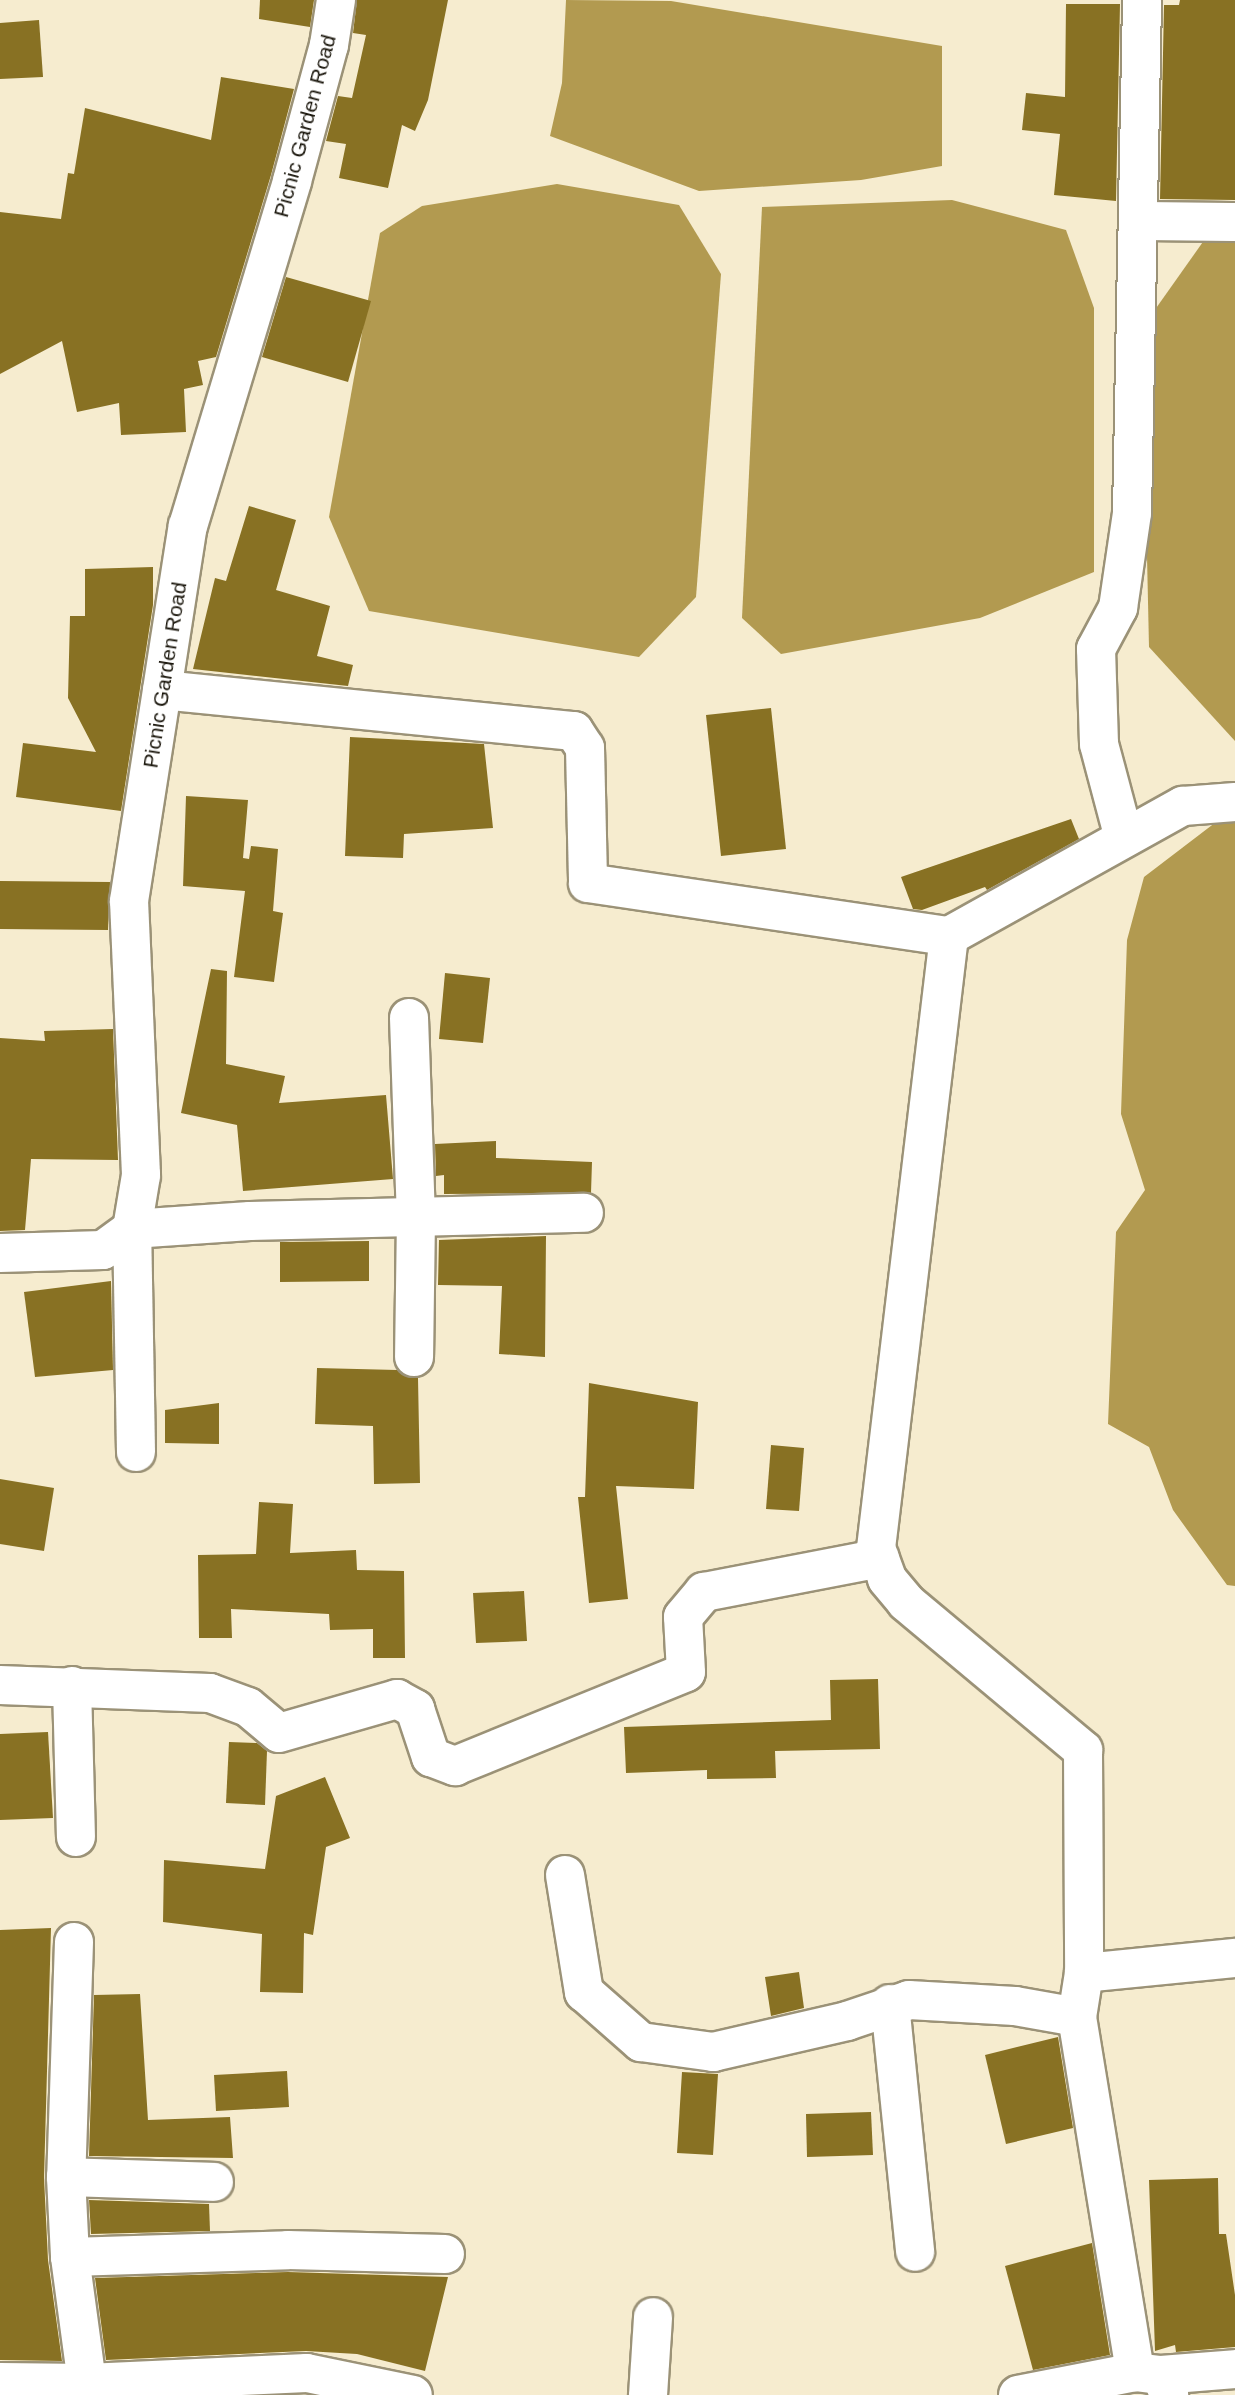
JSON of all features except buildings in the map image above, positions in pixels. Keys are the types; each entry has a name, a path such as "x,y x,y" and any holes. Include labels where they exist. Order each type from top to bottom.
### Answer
{"street":[{"name":"Picnic Garden Road","path":"136,1452 132,1229 141,1175 129,901 188,526 292,181 329,46 336,0"},
{"path":"1124,838 1099,744 1096,649 1118,608 1132,513 1141,221 1142,0"},
{"path":"1141,221 1235,222"},
{"path":"162,690 575,731 585,748 588,883 949,936 1183,806 1235,802"},
{"path":"949,936 876,1548 887,1579 906,1602 1083,1749 1084,1973 1077,2017 1155,2380"},
{"path":"409,1018 416,1217 414,1357"},
{"path":"0,1253 103,1250 132,1229 584,1213"},
{"path":"0,1685 210,1693 248,1707 279,1733 397,1699 415,1709 431,1757 455,1766 686,1672 683,1617 704,1592 880,1558"},
{"path":"72,1686 76,1837"},
{"path":"565,1875 584,1992 641,2042 713,2052 847,2021 890,2004 909,2000 1015,2007 1077,2017"},
{"path":"74,1942 66,2177 70,2257 88,2389"},
{"path":"1084,1973 1235,1958"},
{"path":"890,2004 915,2252"},
{"path":"66,2177 214,2182"},
{"path":"70,2257 288,2250 445,2254"},
{"path":"648,2395 653,2317"},
{"path":"1018,2395 1235,2369"},
{"path":"0,2382 88,2389 307,2373 413,2395"}],"shaded area":[{"path":"566,0 671,1 942,46 942,166 861,180 699,191 550,136 562,83"},
{"path":"557,184 679,205 721,274 696,597 639,657 369,611 329,517 380,233 422,206"},
{"path":"952,200 1066,230 1094,308 1094,572 980,618 781,654 742,618 762,207"},
{"path":"1205,239 1235,240 1235,741 1149,647 1142,328"},
{"path":"1220,819 1235,819 1235,1586 1227,1585 1173,1510 1149,1447 1108,1424 1116,1232 1145,1190 1121,1114 1127,940 1144,877"}]}
